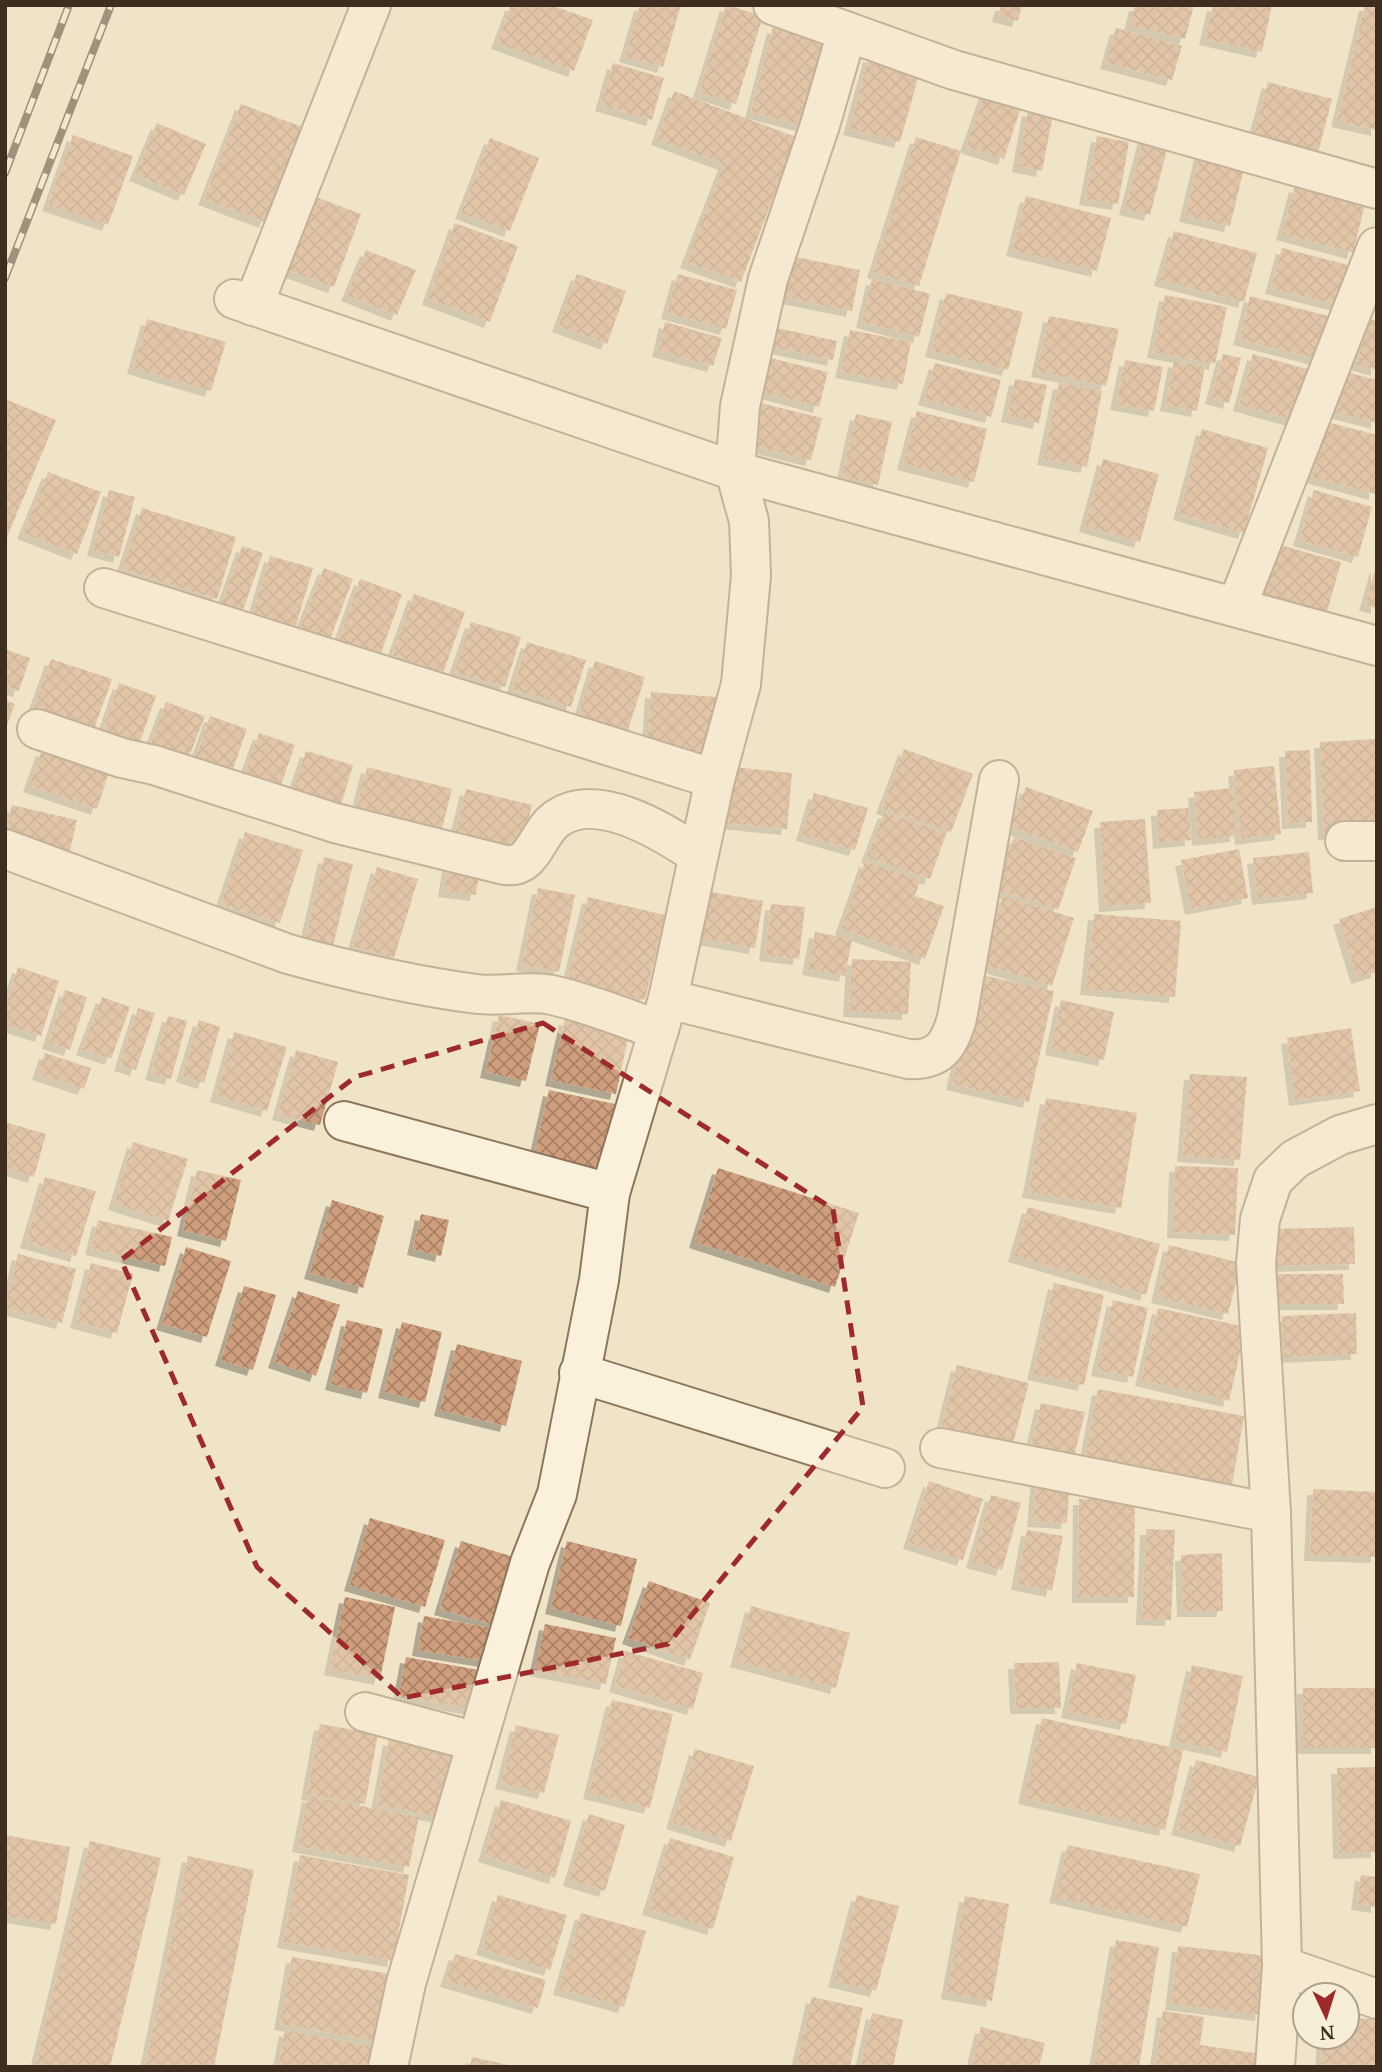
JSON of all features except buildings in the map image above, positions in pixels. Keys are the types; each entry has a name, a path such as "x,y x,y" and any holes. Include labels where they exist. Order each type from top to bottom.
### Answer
{"street":[{"path":"371,5 244,302 735,471 1377,646"},
{"path":"773,5 954,70 1377,189"},
{"path":"388,2067 406,1983 477,1742 530,1563 557,1494 599,1280 610,1193 664,1014 715,779 741,684 751,576 749,521 735,471 740,406 768,279 848,32"},
{"path":"1237,606 1377,247"},
{"path":"104,588 715,779"},
{"path":"37,729 121,758 154,765 335,823 505,865 514,866 525,862 555,819 573,809 594,810 648,825 698,855"},
{"path":"5,849 288,954 329,965 449,990 498,996 515,993 553,996 923,1060 940,1054 951,1039 957,1018 999,780"},
{"path":"344,1121 610,1193"},
{"path":"1275,2067 1282,1966 1270,1513 1256,1263 1260,1219 1273,1180 1295,1159 1340,1135 1377,1124"},
{"path":"579,1373 885,1468"},
{"path":"940,1448 1270,1513"},
{"path":"365,1712 477,1742"},
{"path":"1282,1966 1377,1999"}],"highlighted area":[{"path":"543,1023 833,1209 863,1407 668,1644 403,1698 257,1567 121,1260 355,1077"}],"railway":[{"path":"5,173 69,5"},
{"path":"5,278 111,5"}]}
